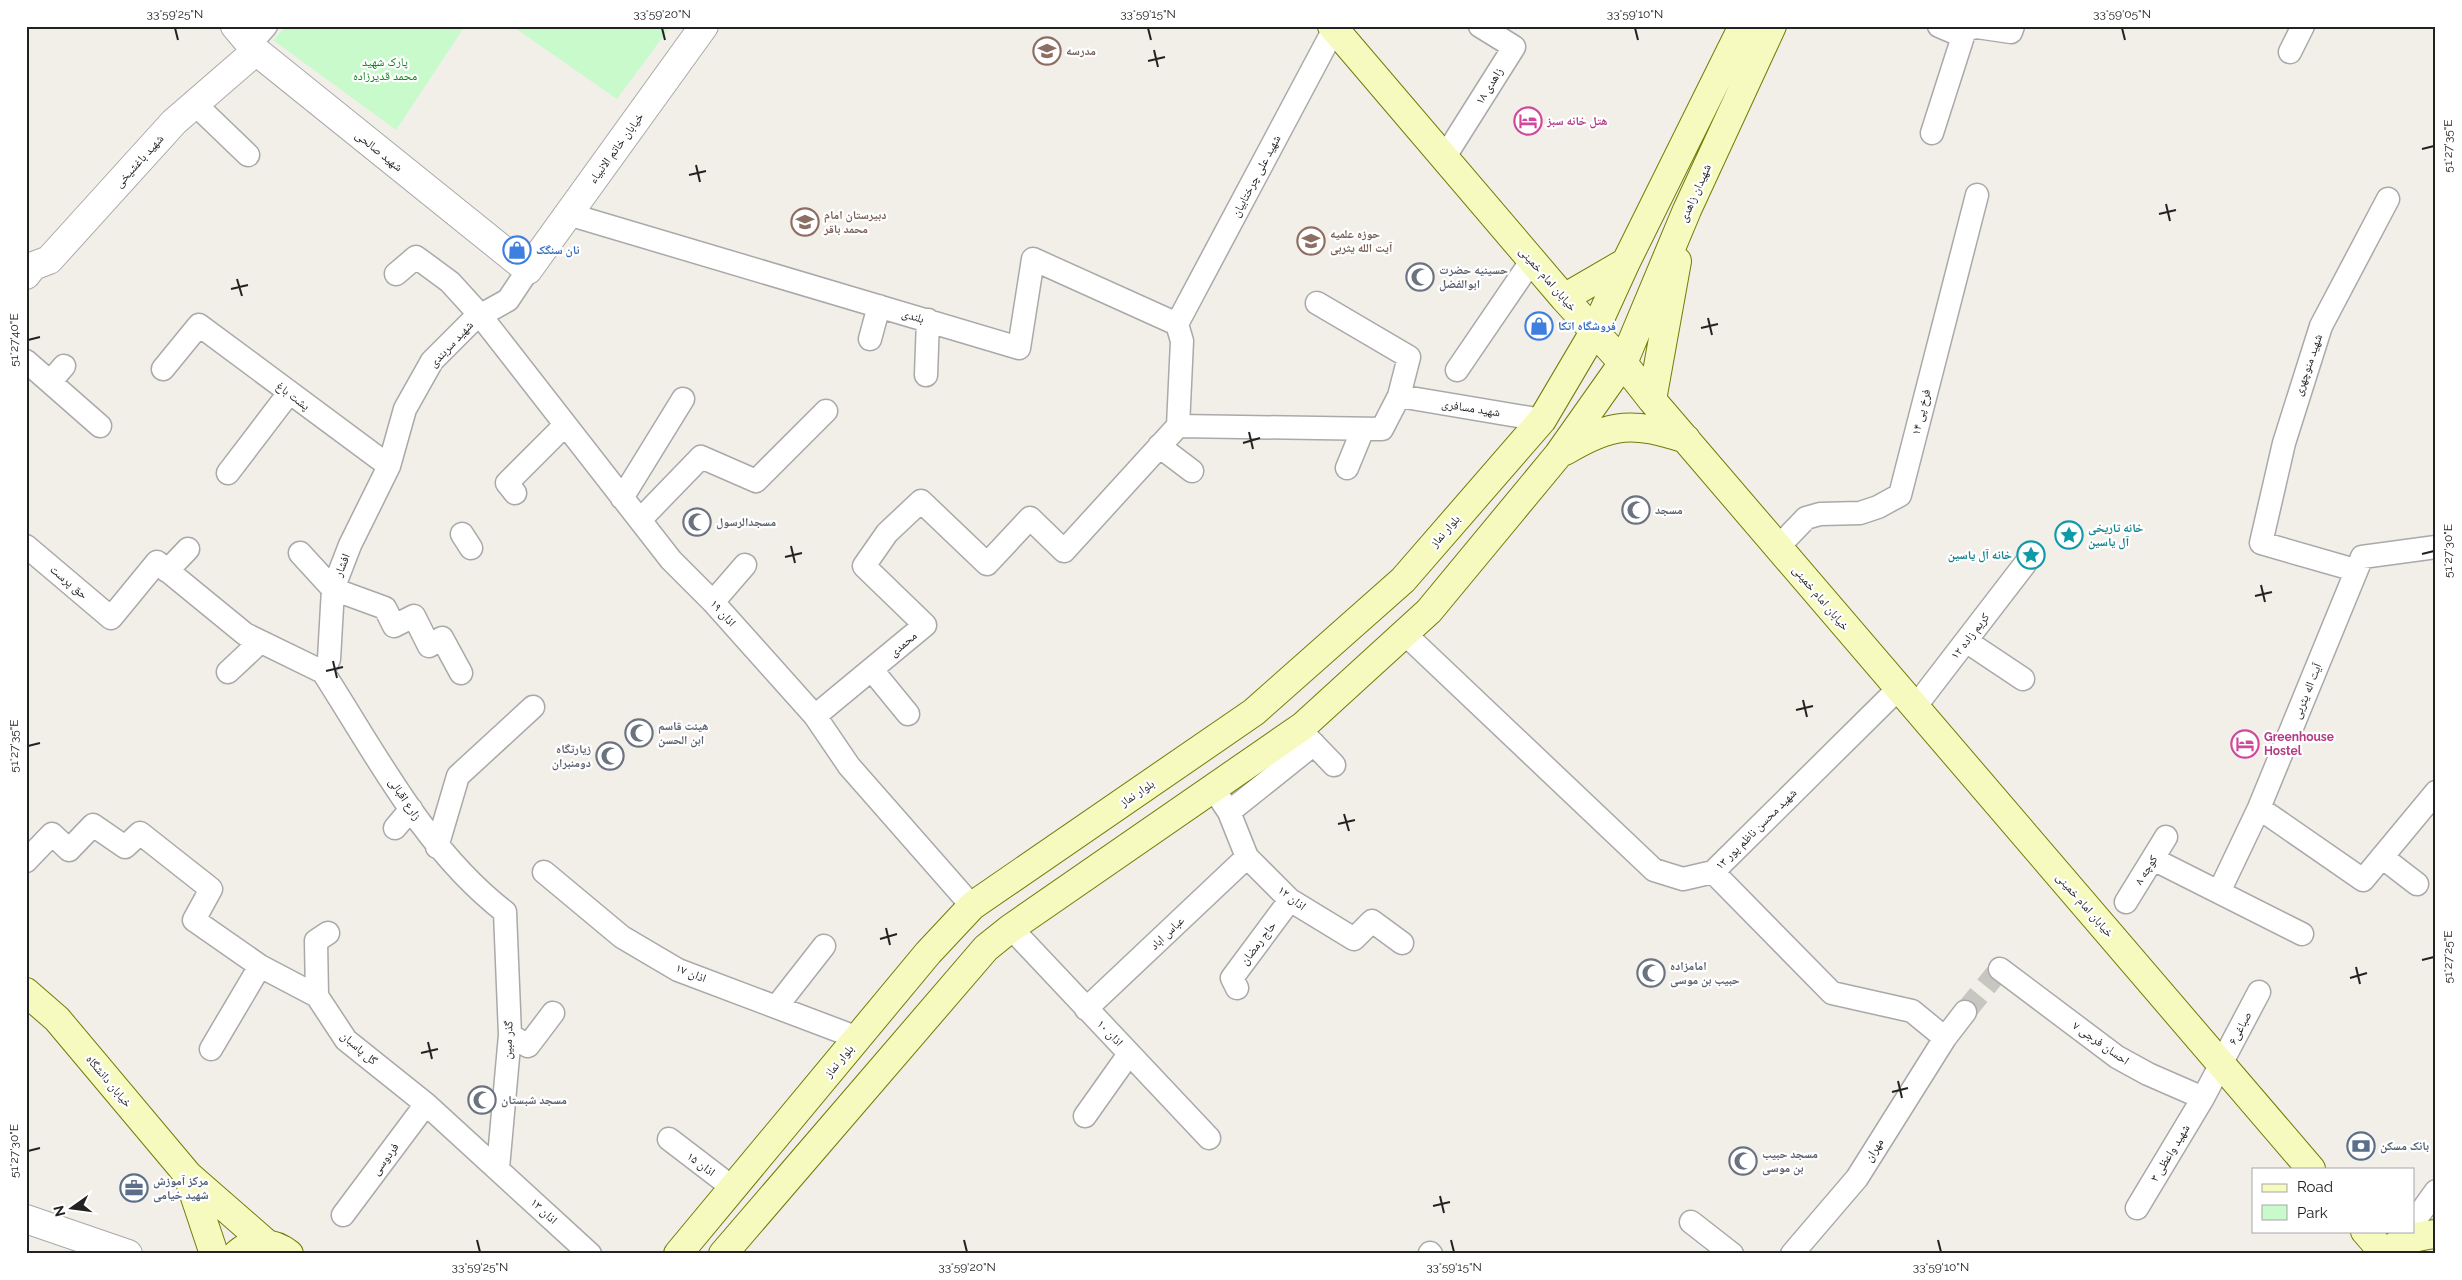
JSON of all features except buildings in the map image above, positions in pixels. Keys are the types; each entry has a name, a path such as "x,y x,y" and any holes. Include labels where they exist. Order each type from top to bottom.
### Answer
{"main road":[{"path":"1594,332 1626,262 1743,26"},
{"name":"شهیدان زاهدی","path":"1623,362 1687,210 1772,26"},
{"name":"خیابان امام خمینی","path":"1333,28 1564,298 1623,362 1652,400 2310,1168"},
{"path":"1652,400 1687,210 1668,208 1664,202 1662,191"},
{"path":"1564,298 1626,262"},
{"name":"بلوار نماز","path":"678,1254 928,953 972,906 1254,712 1403,580 1542,420 1594,332"},
{"path":"723,1254 986,948 1011,928 1213,788 1306,737 1404,633 1429,610 1558,455 1623,362"},
{"path":"1558,455 1601,431 1621,427 1640,427 1686,439"},
{"path":"1505,461 1532,486"},
{"name":"خیابان دانشگاه","path":"26,992 57,1019 188,1175"},
{"path":"188,1175 278,1249"},
{"path":"188,1175 214,1254"},
{"path":"2368,1232 2398,1241 2420,1235 2436,1234"},
{"path":"237,1254 250,1246 278,1249"}],"street":[{"name":"خیابان خاتم الانبیاء","path":"528,270 704,26"},
{"name":"زاهدی ۱۸","path":"1444,158 1514,47 1480,26"},
{"path":"1939,26 1953,32 1977,27 2011,32 2012,26"},
{"path":"2290,52 2303,26"},
{"name":"شهید علی چرختابیان","path":"1177,324 1333,28"},
{"path":"1932,133 1965,30"},
{"name":"شهید باغشیخی","path":"29,267 49,260 174,122 195,104 252,37"},
{"name":"شهید صالحی","path":"252,37 528,270"},
{"path":"195,104 248,156"},
{"name":"فرخ پی ۱۴","path":"1778,547 1806,518 1820,514 1860,513 1878,508 1900,495 1977,195"},
{"name":"شهید منوچهری","path":"2355,570 2261,543 2284,442 2321,326 2388,199"},
{"name":"بلندی","path":"568,214 1019,348 1032,259 1177,324"},
{"name":"اذان ۱۹","path":"396,274 416,257 450,282 480,315 671,560 713,602 815,716 849,766 972,906"},
{"path":"1457,370 1532,260"},
{"name":"شهید سربندی","path":"388,466 404,410 432,361 480,315 508,300 528,270"},
{"path":"1178,426 1382,429 1399,396 1409,357 1317,304"},
{"path":"870,339 878,306"},
{"path":"926,375 928,320"},
{"path":"1177,324 1182,341 1178,426 1160,446 1192,471"},
{"name":"پشت باغ","path":"163,369 199,325 388,466"},
{"path":"26,361 57,374 100,426"},
{"path":"228,473 288,393"},
{"name":"شهید مسافری","path":"1399,396 1542,420"},
{"path":"622,498 683,399"},
{"path":"640,520 701,457 756,481 826,411"},
{"path":"515,493 507,482 565,425"},
{"path":"1347,468 1363,429"},
{"name":"محمدی","path":"815,716 925,625 864,566 886,533 921,501 987,564 1030,518 1064,551 1160,446"},
{"name":"افشار","path":"323,672 329,659 332,589 388,466"},
{"name":"حق پرست","path":"26,546 111,618 157,562 167,571"},
{"path":"2355,570 2362,557 2436,547"},
{"path":"188,549 167,571 245,634 323,672"},
{"path":"300,553 332,589 385,608 394,626 414,616 428,646 442,638 460,674"},
{"name":"کریم زاده ۱۲","path":"1907,698 1966,641 2024,564"},
{"path":"713,602 746,565"},
{"name":"آیت اله یثربی","path":"2220,892 2259,808 2355,570"},
{"path":"1404,633 1654,870 1683,879 1713,872"},
{"path":"1966,641 2023,679"},
{"path":"228,672 260,642"},
{"path":"872,670 908,714"},
{"name":"زارع اقبالی","path":"323,672 437,847 476,890 505,912"},
{"name":"شهید محسن ناظم پور ۱۳","path":"1907,698 1713,872 1832,992 1912,1011 1945,1038"},
{"path":"437,847 458,776 533,707"},
{"path":"1229,812 1306,737 1334,765"},
{"name":"اذان ۱۲","path":"1213,788 1229,812 1247,857 1290,900 1354,940 1372,921 1402,943"},
{"path":"2259,808 2363,880 2436,792"},
{"path":"395,828 411,809"},
{"name":"گل پاسبان","path":"26,861 52,834 69,850 93,825 124,846 140,833 211,889 194,920 260,966 317,996 346,1040 426,1104 498,1168"},
{"name":"کوچه ۸","path":"2126,902 2166,837"},
{"name":"عباس اباد","path":"1086,1009 1247,857"},
{"path":"2382,857 2417,884"},
{"path":"2153,859 2302,934"},
{"name":"اذان ۱۷","path":"544,872 622,937 678,970 858,1038"},
{"name":"حاج رمضان","path":"1237,988 1232,978 1290,900"},
{"name":"گذر مبین","path":"498,1168 510,1035 505,912"},
{"name":"اذان ۱۰","path":"1011,928 1209,1138"},
{"path":"317,996 316,941 328,933"},
{"path":"777,1006 824,946"},
{"path":"211,1049 260,966"},
{"name":"احسان فرجی ۷","path":"2000,969 2117,1057 2155,1077 2203,1098"},
{"name":"صباغی۶","path":"2221,1063 2259,992"},
{"name":"مهران","path":"1792,1254 1857,1178 1945,1038 1965,1012"},
{"path":"510,1035 528,1046 553,1013"},
{"path":"1085,1116 1129,1054"},
{"path":"2203,1098 2221,1063"},
{"name":"شهید واعظی ۳","path":"2137,1208 2203,1098"},
{"name":"فردوسی","path":"343,1215 426,1104"},
{"name":"اذان ۱۵","path":"668,1139 733,1188"},
{"name":"اذان ۱۳","path":"498,1168 590,1254"},
{"path":"2414,1220 2436,1191"},
{"path":"26,1219 128,1254"},
{"path":"1691,1222 1732,1254"}],"green space":[{"name":"پارک شهید محمد قدیرزاده","path":"286,26 465,26 396,130 273,40"},
{"path":"512,26 671,26 617,99"}],"tunnel":[{"path":"1965,1012 2000,969"}],"place":[{"name":"مدرسه","path":"1047,51"},
{"name":"هتل خانه سبز","path":"1528,121"},
{"name":"دبیرستان امام محمد باقر","path":"805,222"},
{"name":"حوزه علمیه آیت الله یثربی","path":"1311,241"},
{"name":"نان سنگک","path":"517,250"},
{"name":"حسینیه حضرت ابوالفضل","path":"1420,277"},
{"name":"فروشگاه اتکا","path":"1539,326"},
{"name":"مسجد","path":"1636,510"},
{"name":"مسجدالرسول","path":"697,522"},
{"name":"خانه تاریخی آل یاسین","path":"2069,535"},
{"name":"خانه آل یاسین","path":"2031,555"},
{"name":"هیئت قاسم ابن الحسن","path":"639,733"},
{"name":"Greenhouse Hostel","path":"2245,744"},
{"name":"زیارتگاه دومنبران","path":"610,756"},
{"name":"امامزاده حبیب بن موسی","path":"1651,973"},
{"name":"مسجد شبستان","path":"482,1100"},
{"name":"بانک مسکن","path":"2361,1146"},
{"name":"مسجد حبیب بن موسی","path":"1743,1161"},
{"name":"مرکز آموزش شهید خیامی","path":"134,1188"}]}
